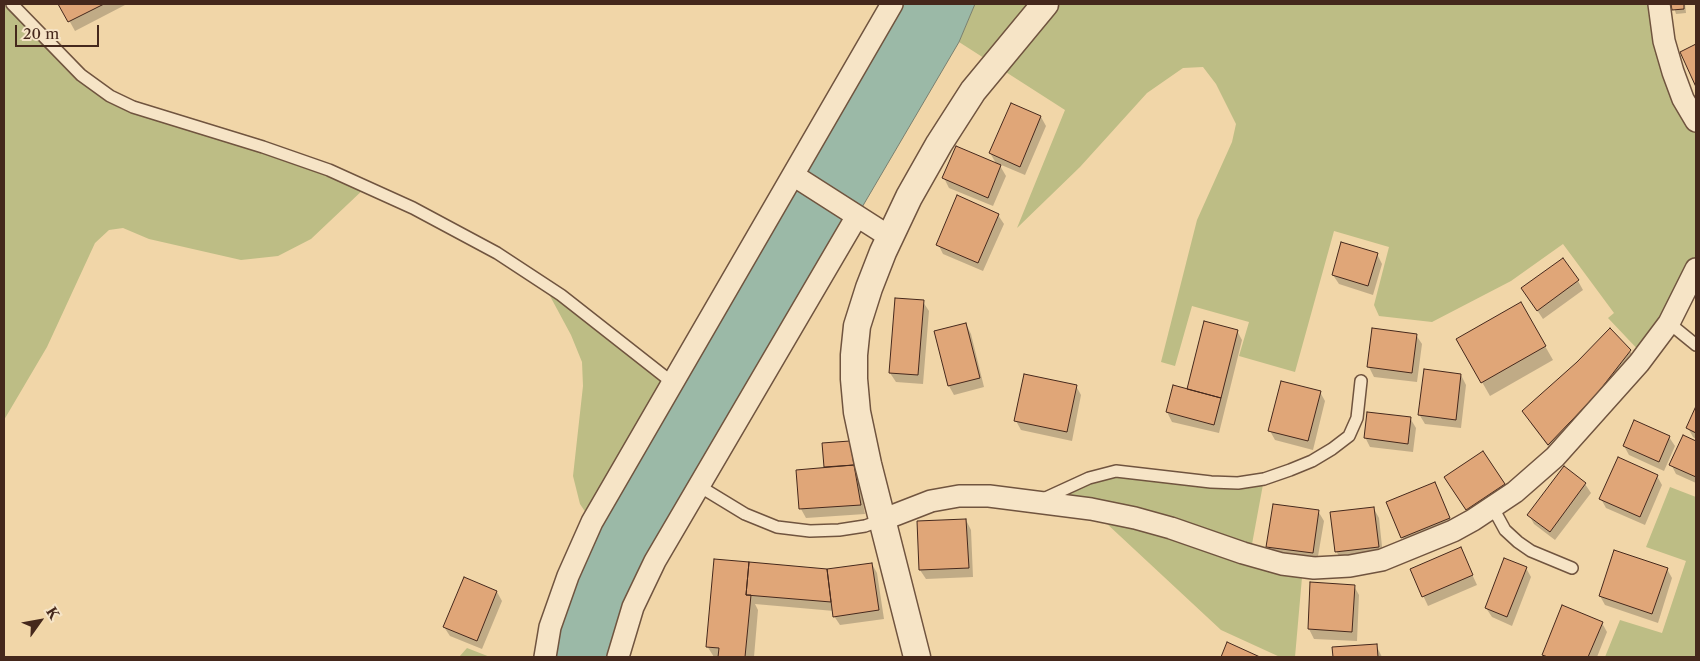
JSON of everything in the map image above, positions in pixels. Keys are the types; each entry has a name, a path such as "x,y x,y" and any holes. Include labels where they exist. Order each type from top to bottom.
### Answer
{"street":[{"path":"545,657 550,627 568,576 592,522 673,383 801,180 892,4"},
{"path":"917,657 857,412 854,355 858,326 866,298 890,237 909,196 939,144 973,91 1045,4"},
{"path":"1658,4 1664,41 1673,72 1683,99 1696,121"},
{"path":"801,180 890,237"},
{"path":"618,657 633,607 651,568 699,486 850,211"},
{"path":"882,520 931,501 958,496 988,496 1091,509 1135,518 1282,564 1314,568 1350,566 1382,560 1453,531 1493,508 1515,492 1555,457 1638,363 1669,323 1696,269"}],"lane":[{"path":"12,4 81,76 110,96 133,107 263,147 329,170 413,208 498,252 561,295 673,383"},
{"path":"1669,323 1696,345"},
{"path":"1038,502 1089,478 1116,471 1211,482 1238,483 1264,479 1290,470 1312,461 1349,436 1356,418 1361,381"},
{"path":"699,486 745,514 777,526 810,531 839,530 865,526 882,520"},
{"path":"1493,508 1505,530 1518,542 1531,551 1572,568"}],"green space":[{"path":"4,4 12,4 110,96 366,187 311,239 278,256 241,260 149,239 123,228 109,230 95,243 47,347 4,420"},
{"path":"975,4 1659,4 1696,121 1696,269 1644,356 1608,318 1614,313 1563,244 1511,281 1432,322 1379,316 1374,305 1389,247 1334,231 1295,372 1239,356 1249,322 1192,306 1175,366 1161,362 1197,220 1232,142 1236,124 1216,84 1203,67 1183,68 1147,93 1080,167 1017,228 1065,110 959,42"},
{"path":"543,283 673,383 592,522 580,504 573,476 583,386 582,362 571,335"},
{"path":"1116,471 1211,482 1264,479 1250,555 1303,566 1295,657 1280,657 1221,630 1091,509 1038,502"},
{"path":"1670,487 1696,497 1696,657 1605,657 1620,620 1662,633 1686,561 1646,547"},
{"path":"467,648 490,657 459,657"}],"shaded area":[{"path":"892,4 975,4 959,42 655,560 618,657 545,657 568,576"}],"building":[{"path":"58,4 104,4 68,22"},
{"path":"1671,4 1684,4 1684,9 1672,10"},
{"path":"1696,44 1696,87 1680,52"},
{"path":"1011,103 1041,116 1020,167 989,153"},
{"path":"956,146 1001,165 988,198 942,178"},
{"path":"957,195 999,214 978,263 936,245"},
{"path":"1341,242 1378,253 1368,286 1332,275"},
{"path":"1563,258 1579,280 1537,311 1521,288"},
{"path":"895,298 924,300 918,375 889,373"},
{"path":"1521,302 1546,346 1481,383 1456,339"},
{"path":"1204,321 1238,330 1221,398 1187,389"},
{"path":"966,323 980,378 948,386 934,331"},
{"path":"1372,328 1417,334 1412,373 1367,367"},
{"path":"1610,328 1631,350 1596,395 1548,445 1522,411 1577,362"},
{"path":"1424,369 1461,374 1456,420 1418,415"},
{"path":"1024,374 1077,385 1067,432 1014,421"},
{"path":"1281,381 1321,391 1308,441 1268,431"},
{"path":"1173,385 1221,398 1214,425 1166,412"},
{"path":"1696,406 1696,433 1686,428"},
{"path":"1367,412 1411,417 1408,444 1364,438"},
{"path":"1634,420 1670,436 1659,462 1623,446"},
{"path":"1683,435 1696,441 1696,477 1669,465"},
{"path":"850,441 854,465 824,467 822,443"},
{"path":"1483,451 1505,484 1466,510 1444,477"},
{"path":"1618,457 1658,475 1640,517 1599,499"},
{"path":"854,465 861,505 799,509 796,470"},
{"path":"1564,466 1586,483 1550,532 1527,515"},
{"path":"1435,482 1450,518 1401,538 1386,502"},
{"path":"1273,504 1319,510 1313,553 1266,547"},
{"path":"1374,507 1379,547 1335,552 1330,512"},
{"path":"966,519 969,568 919,570 917,521"},
{"path":"1461,547 1473,575 1422,597 1410,569"},
{"path":"1614,550 1668,568 1652,614 1599,596"},
{"path":"1504,558 1527,567 1507,617 1485,608"},
{"path":"714,559 749,562 746,595 751,595 745,657 718,657 719,648 706,647"},
{"path":"749,562 827,569 831,602 746,595"},
{"path":"872,563 879,610 833,617 827,569"},
{"path":"464,577 497,591 477,641 443,627"},
{"path":"1310,582 1355,585 1352,632 1308,629"},
{"path":"1562,605 1603,622 1588,657 1548,657 1542,655"},
{"path":"1227,642 1260,657 1221,657"},
{"path":"1377,644 1378,657 1333,657 1332,647"}]}
